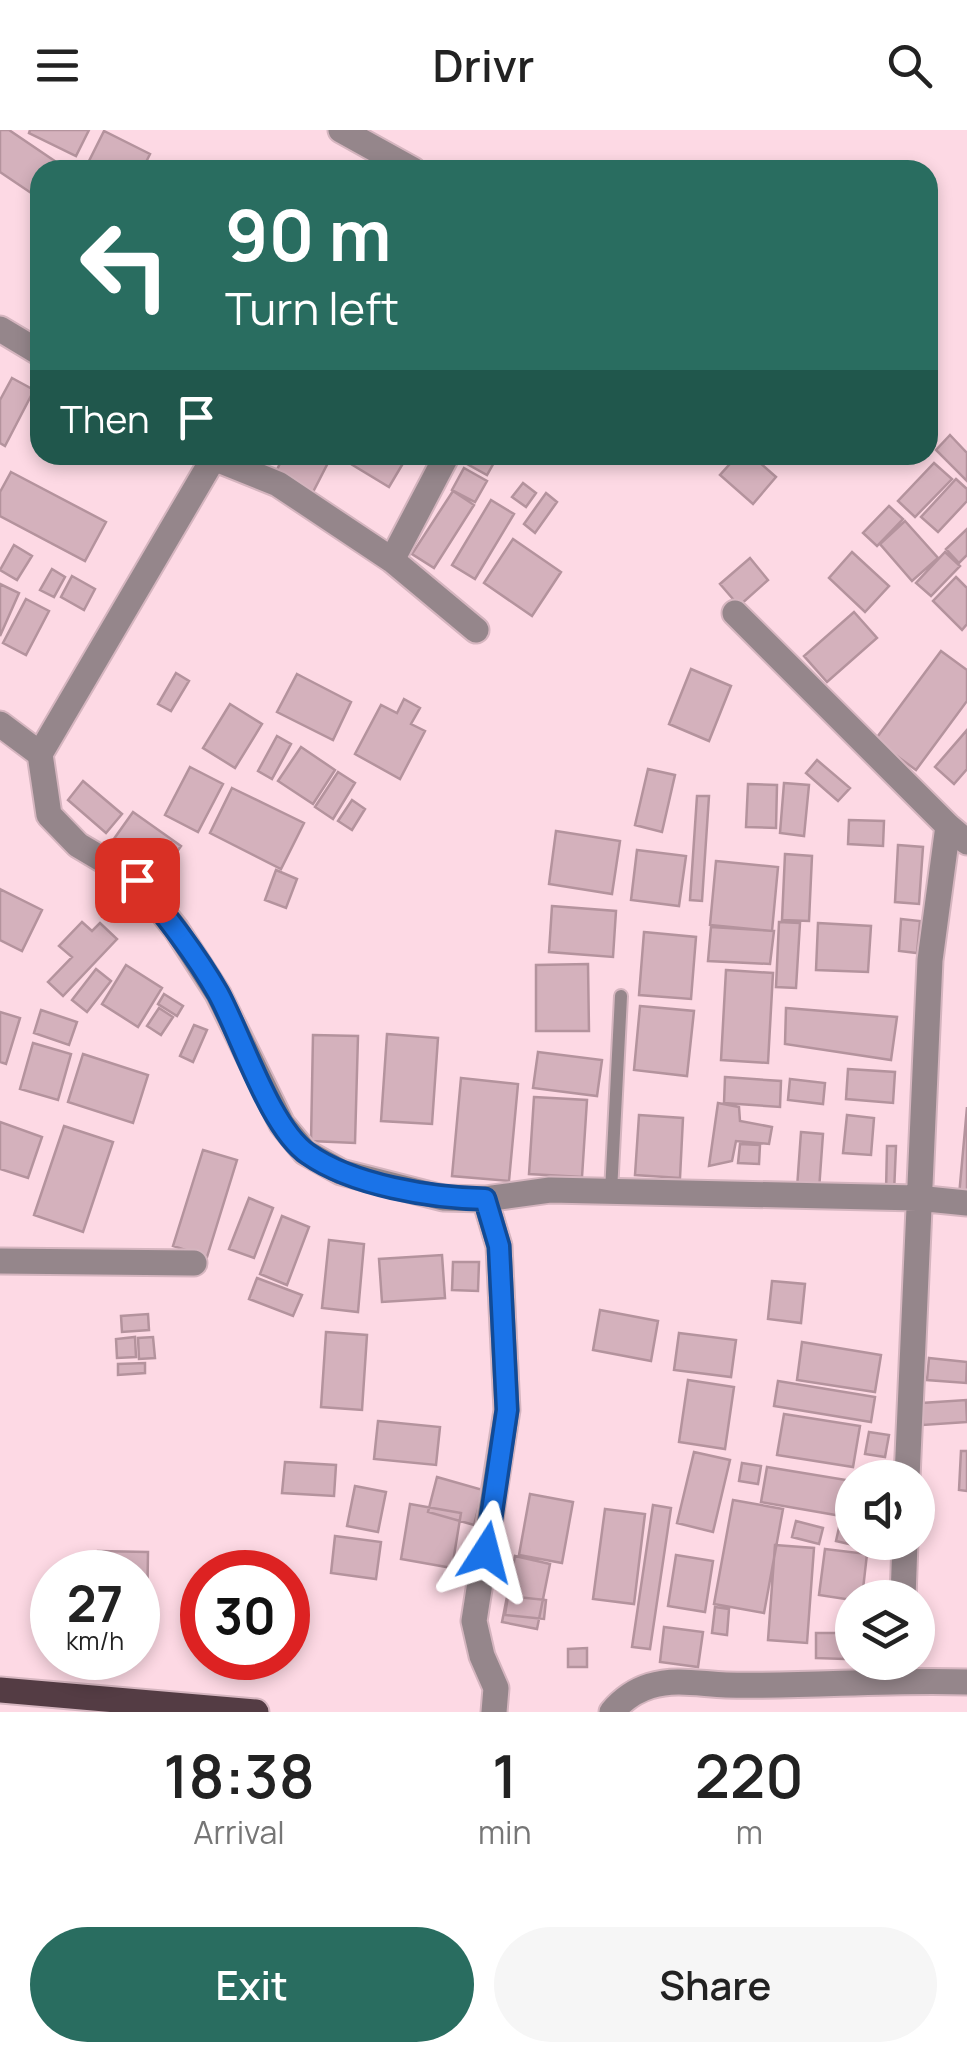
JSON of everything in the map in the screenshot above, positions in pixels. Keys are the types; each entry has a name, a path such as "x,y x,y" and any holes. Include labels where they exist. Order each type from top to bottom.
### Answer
{"main road":[{"path":"0,1690 256,1712"}],"street":[{"path":"341,130 395,160"},
{"path":"0,329 30,347"},
{"path":"205,465 40,754 49,815 78,845 137,880 176,929 218,994 282,1124 305,1152 341,1172 443,1198 485,1199 550,1190 917,1198 967,1203"},
{"path":"230,465 278,484 392,560 476,630"},
{"path":"392,560 442,465"},
{"path":"734,613 957,834 930,960 908,1460"},
{"path":"0,724 40,754"},
{"path":"485,1199 499,1246 507,1410 474,1621 482,1656 496,1688 494,1712"},
{"path":"0,1260 194,1263"},
{"path":"612,1712 623,1699 648,1686 686,1680 724,1685 835,1676"},
{"path":"935,1677 967,1682"}],"lane":[{"path":"610,1192 621,996"}],"building":[{"path":"0,130 9,130 53,160 30,160 30,192 0,172"},
{"path":"89,130 76,156 29,133"},
{"path":"104,131 150,154 147,160 90,160"},
{"path":"12,378 30,388 30,398 5,446 0,443 0,400"},
{"path":"950,435 967,453 967,481 938,452"},
{"path":"279,465 327,465 312,494 275,474"},
{"path":"353,465 402,465 389,487"},
{"path":"469,465 493,465 487,475"},
{"path":"729,465 762,465 776,477 753,504 720,475"},
{"path":"932,465 952,479 915,517 898,501"},
{"path":"464,468 487,481 475,502 452,490"},
{"path":"11,472 106,522 85,561 0,516 0,492"},
{"path":"956,479 967,489 967,501 938,532 921,517"},
{"path":"523,483 536,493 526,507 512,497"},
{"path":"453,491 474,505 434,568 412,554"},
{"path":"546,493 557,502 535,533 524,524"},
{"path":"491,500 514,514 475,579 452,565"},
{"path":"889,506 903,519 877,546 863,533"},
{"path":"905,521 938,558 912,581 880,544"},
{"path":"967,529 967,555 959,563 946,549"},
{"path":"513,539 561,572 532,616 484,583"},
{"path":"14,545 32,556 17,580 0,570"},
{"path":"852,552 889,586 865,612 829,578"},
{"path":"945,552 960,566 931,596 916,583"},
{"path":"750,558 768,580 739,606 720,584"},
{"path":"52,569 65,577 54,597 40,590"},
{"path":"72,576 95,589 84,610 61,597"},
{"path":"956,577 967,588 967,624 962,630 933,601"},
{"path":"0,584 19,593 0,636"},
{"path":"26,599 49,611 26,655 3,643"},
{"path":"854,612 877,638 827,682 804,656"},
{"path":"941,651 967,670 967,701 916,770 875,740"},
{"path":"691,669 731,686 709,741 669,724"},
{"path":"176,673 189,681 171,711 158,704"},
{"path":"297,674 351,702 333,740 277,712"},
{"path":"404,699 420,708 411,724 425,731 400,779 355,754 381,705 397,713"},
{"path":"230,704 262,724 235,768 203,748"},
{"path":"967,730 967,769 954,784 935,767"},
{"path":"277,736 291,744 272,779 258,771"},
{"path":"301,747 335,770 313,804 278,781"},
{"path":"817,760 850,788 838,801 806,773"},
{"path":"190,767 223,784 198,832 165,815"},
{"path":"648,769 675,775 662,832 635,825"},
{"path":"338,772 355,783 333,819 315,807"},
{"path":"83,781 122,814 106,833 68,800"},
{"path":"784,783 809,785 804,836 780,833"},
{"path":"748,784 777,785 776,828 746,827"},
{"path":"232,788 304,823 281,869 210,833"},
{"path":"697,796 709,796 702,901 690,900"},
{"path":"352,800 365,809 352,830 338,821"},
{"path":"133,812 181,846 159,877 111,843"},
{"path":"849,820 884,821 883,846 848,844"},
{"path":"556,831 620,841 612,894 549,884"},
{"path":"898,845 923,847 919,904 895,902"},
{"path":"637,850 686,856 679,906 631,900"},
{"path":"785,854 812,856 809,921 782,920"},
{"path":"716,861 778,867 772,931 710,925"},
{"path":"276,870 297,879 286,908 265,900"},
{"path":"0,889 42,910 22,951 0,940"},
{"path":"552,906 616,911 613,957 549,952"},
{"path":"901,919 920,921 917,953 899,951"},
{"path":"82,922 92,931 100,923 117,939 63,996 48,982 72,957 59,946"},
{"path":"779,922 800,923 796,988 776,987"},
{"path":"818,923 871,926 868,972 816,970"},
{"path":"711,927 774,931 770,964 708,961"},
{"path":"644,932 696,937 691,999 639,995"},
{"path":"588,964 589,1031 536,1031 536,965"},
{"path":"126,965 162,988 138,1027 102,1004"},
{"path":"96,969 111,981 87,1012 72,1000"},
{"path":"726,970 773,973 768,1063 721,1060"},
{"path":"164,994 183,1006 177,1016 158,1004"},
{"path":"640,1006 694,1011 687,1076 634,1070"},
{"path":"159,1008 173,1017 161,1035 147,1026"},
{"path":"786,1008 897,1017 891,1060 785,1044"},
{"path":"41,1010 77,1022 69,1045 34,1033"},
{"path":"0,1012 20,1018 6,1064 0,1062"},
{"path":"194,1025 207,1030 193,1062 180,1056"},
{"path":"387,1034 438,1038 432,1124 381,1121"},
{"path":"313,1035 358,1036 355,1143 311,1141"},
{"path":"33,1043 71,1054 58,1100 20,1089"},
{"path":"538,1052 602,1060 597,1096 533,1088"},
{"path":"83,1054 148,1075 133,1123 68,1102"},
{"path":"848,1069 895,1072 893,1103 846,1099"},
{"path":"725,1077 781,1081 780,1107 724,1103"},
{"path":"461,1078 518,1084 509,1181 452,1176"},
{"path":"790,1079 825,1083 823,1104 788,1100"},
{"path":"534,1097 587,1100 582,1177 529,1174"},
{"path":"718,1103 739,1107 740,1121 772,1127 769,1144 736,1141 732,1161 709,1166"},
{"path":"967,1107 967,1197 959,1196"},
{"path":"639,1115 683,1118 680,1178 635,1175"},
{"path":"847,1115 874,1118 871,1155 843,1153"},
{"path":"0,1122 42,1137 28,1178 0,1169"},
{"path":"64,1126 113,1142 83,1232 34,1215"},
{"path":"801,1132 823,1134 819,1190 797,1188"},
{"path":"740,1144 760,1145 759,1164 738,1163"},
{"path":"887,1146 896,1146 894,1193 886,1192"},
{"path":"203,1150 237,1160 207,1257 173,1246"},
{"path":"249,1198 273,1208 254,1258 229,1249"},
{"path":"282,1216 309,1227 287,1285 260,1274"},
{"path":"329,1240 364,1244 358,1312 322,1308"},
{"path":"442,1255 445,1298 382,1302 379,1259"},
{"path":"453,1262 479,1262 478,1291 452,1290"},
{"path":"257,1278 302,1295 293,1316 249,1299"},
{"path":"772,1281 805,1284 801,1323 768,1319"},
{"path":"600,1310 658,1321 651,1361 593,1350"},
{"path":"148,1314 149,1330 122,1332 121,1316"},
{"path":"326,1332 367,1335 362,1410 321,1407"},
{"path":"679,1333 736,1340 731,1377 674,1370"},
{"path":"135,1337 136,1357 117,1358 116,1339"},
{"path":"153,1337 155,1358 139,1359 138,1338"},
{"path":"802,1342 881,1355 875,1392 797,1380"},
{"path":"929,1358 967,1362 966,1383 927,1380"},
{"path":"145,1363 145,1373 118,1375 118,1364"},
{"path":"688,1380 734,1387 725,1449 679,1442"},
{"path":"778,1381 875,1397 871,1422 774,1406"},
{"path":"966,1400 967,1422 923,1425 922,1403"},
{"path":"784,1414 860,1426 854,1460 835,1460 835,1464 777,1455"},
{"path":"378,1421 440,1427 436,1465 374,1459"},
{"path":"869,1432 889,1435 885,1457 865,1454"},
{"path":"961,1451 967,1451 967,1491 959,1490"},
{"path":"694,1452 730,1460 713,1532 677,1523"},
{"path":"285,1462 336,1465 334,1496 282,1493"},
{"path":"742,1463 761,1466 758,1484 739,1481"},
{"path":"767,1467 835,1478 835,1515 761,1502"},
{"path":"437,1477 483,1490 474,1525 428,1512"},
{"path":"355,1486 386,1492 378,1532 347,1526"},
{"path":"530,1494 573,1502 562,1563 519,1555"},
{"path":"733,1500 783,1509 764,1613 714,1604"},
{"path":"410,1504 461,1513 452,1568 401,1559"},
{"path":"653,1505 671,1508 650,1649 632,1647"},
{"path":"605,1509 645,1514 634,1604 593,1599"},
{"path":"796,1521 823,1528 819,1544 792,1537"},
{"path":"335,1536 381,1542 376,1579 331,1573"},
{"path":"775,1545 814,1548 807,1643 768,1640"},
{"path":"825,1549 835,1550 835,1560 866,1560 864,1580 835,1580 835,1597 819,1595"},
{"path":"676,1555 713,1561 705,1612 668,1606"},
{"path":"515,1556 550,1564 537,1629 502,1622"},
{"path":"508,1596 546,1600 544,1619 505,1615"},
{"path":"715,1607 729,1609 727,1635 712,1633"},
{"path":"664,1627 703,1632 698,1667 660,1662"},
{"path":"816,1633 835,1633 835,1659 816,1658"},
{"path":"587,1648 587,1667 568,1667 568,1649"}],"route":[{"path":"137,880 176,929 218,994 282,1124 305,1152 341,1172 443,1198 485,1199 499,1246 507,1410 486,1552"}]}
